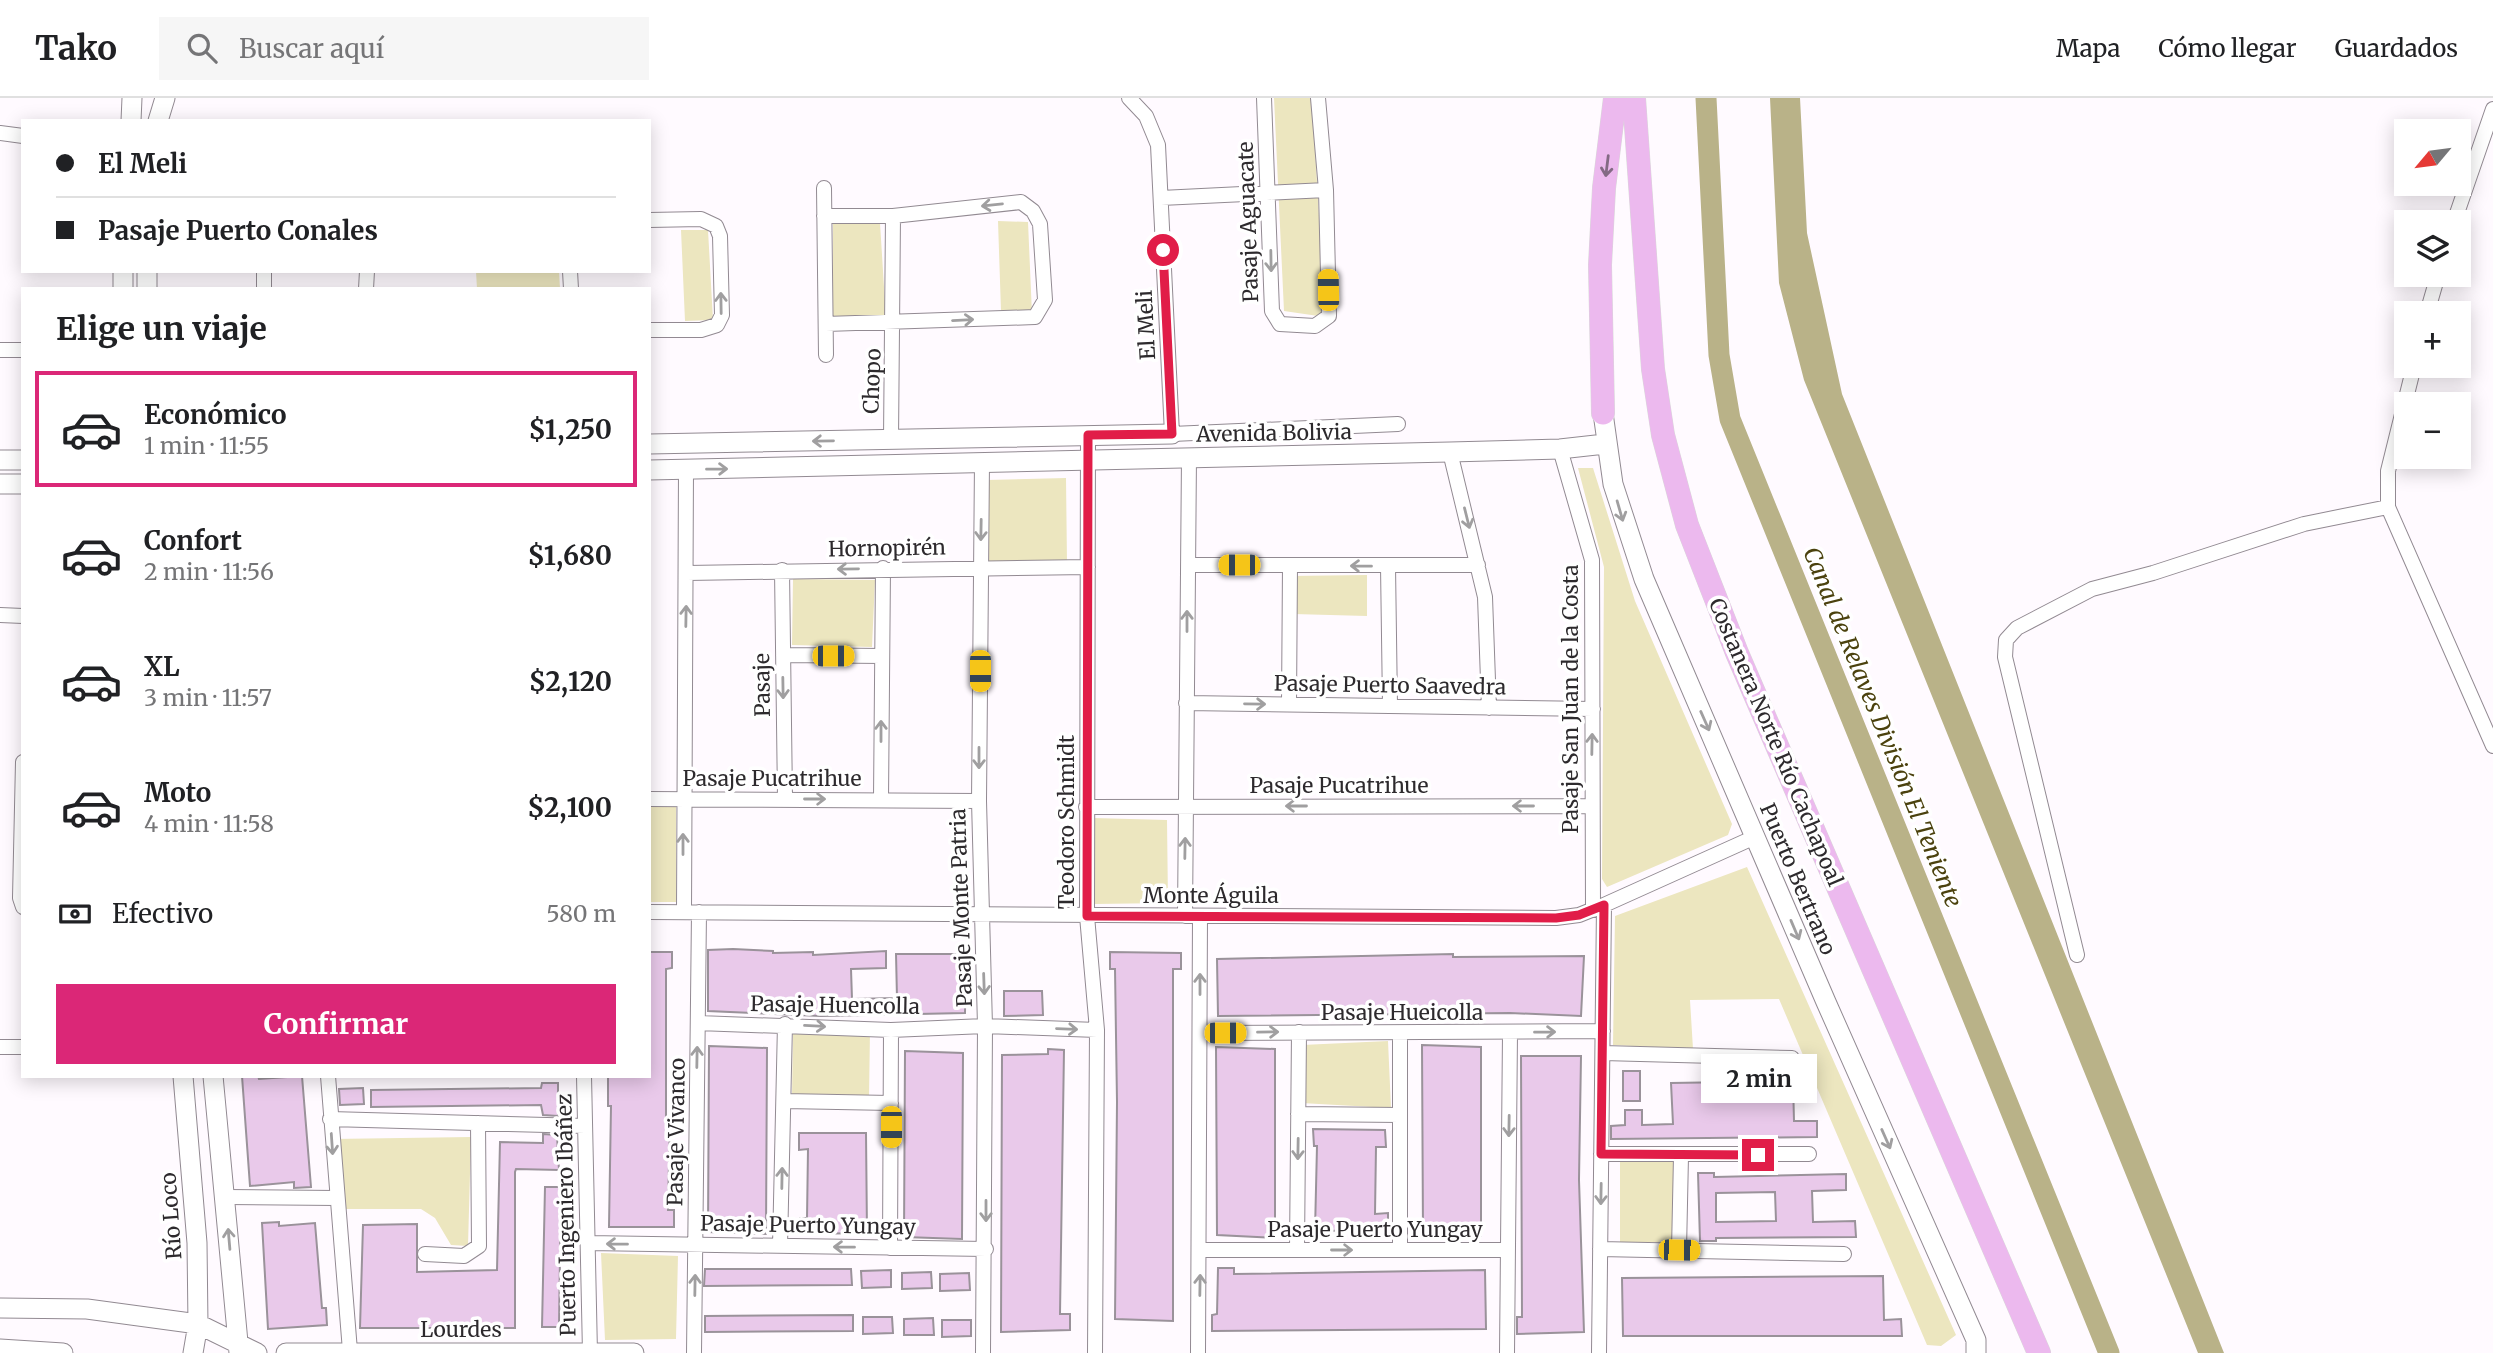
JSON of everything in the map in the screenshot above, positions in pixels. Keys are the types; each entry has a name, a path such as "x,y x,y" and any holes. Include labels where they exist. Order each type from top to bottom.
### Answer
{"main road":[{"path":"1603,413 1600,265 1604,188 1615,98"},
{"name":"Costanera Norte Río Cachapoal","path":"1634,98 1653,369 1663,435 1687,525 1737,653 2036,1350"}],"street":[{"path":"131,119 132,98"},
{"path":"159,119 165,98"},
{"name":"Pasaje Aguacate","path":"1264,98 1275,318 1280,324 1315,326 1329,316 1326,190 1318,98"},
{"name":"El Meli","path":"1135,100 1146,116 1158,145 1172,434"},
{"path":"2458,210 2493,110"},
{"path":"0,134 21,135"},
{"path":"824,188 826,355"},
{"path":"1161,198 1326,190"},
{"path":"824,216 893,216 1021,202 1033,211 1040,224 1045,300 1035,317 826,324"},
{"name":"Chopo","path":"891,440 895,323 893,216"},
{"path":"651,220 701,219 716,226 720,236 722,315 717,325 707,330 651,330"},
{"path":"0,350 21,350"},
{"path":"2411,378 2388,471 2388,507 2493,746"},
{"name":"Puerto Bertrano","path":"1603,413 1605,444 1620,511 1644,579 1911,1198 1976,1340 1976,1353"},
{"name":"Avenida Bolivia","path":"651,444 1172,434 1398,424"},
{"name":"Teodoro Schmidt","path":"1088,435 1086,807 1087,916 1097,1030 1096,1353"},
{"name":"Avenida Bolivia","path":"651,470 1450,452 1560,449 1605,444"},
{"name":"Pasaje San Juan de la Costa","path":"1560,449 1592,560 1591,806 1603,1031 1599,1353"},
{"path":"1450,452 1485,597 1489,708"},
{"path":"1189,457 1186,806 1200,1033 1198,1353"},
{"path":"0,460 21,460"},
{"name":"Pasaje Monte Patria","path":"982,462 979,801 985,1026 986,1249 983,1353"},
{"path":"684,912 686,469"},
{"path":"0,484 21,484"},
{"path":"2077,955 2005,657 2006,640 2017,628 2092,589 2153,573 2304,524 2388,507"},
{"path":"1188,565 1478,565"},
{"path":"1289,704 1290,565"},
{"path":"1388,566 1390,706"},
{"name":"Hornopirén","path":"687,573 1088,567"},
{"path":"881,799 883,568"},
{"name":"Pasaje","path":"782,570 785,799"},
{"path":"0,615 21,616"},
{"path":"783,655 882,656"},
{"name":"Pasaje Puerto Saavedra","path":"1186,703 1593,709"},
{"name":"Pasaje Pucatrihue","path":"651,799 979,801"},
{"name":"Pasaje Pucatrihue","path":"1086,807 1591,806"},
{"name":"Monte Águila","path":"651,912 1556,918 1598,908 1755,837"},
{"path":"21,853 21,901"},
{"name":"Pasaje Vivanco","path":"694,1353 699,912"},
{"name":"Pasaje Huencolla","path":"698,1023 785,1024 891,1030 985,1026 1097,1030"},
{"path":"780,1246 785,1024"},
{"path":"890,1248 891,1030"},
{"name":"Pasaje Hueicolla","path":"1200,1033 1603,1031"},
{"path":"1297,1249 1299,1032"},
{"path":"1507,1353 1510,1033"},
{"path":"1400,1034 1400,1250"},
{"path":"0,1047 21,1047"},
{"path":"1603,1053 1792,1058"},
{"name":"Río Loco","path":"183,1078 197,1243 198,1324 193,1353"},
{"path":"213,1078 238,1348"},
{"path":"328,1078 336,1198 362,1352"},
{"name":"Puerto Ingeniero Ibáñez","path":"584,1078 590,1353"},
{"path":"784,1101 891,1102"},
{"path":"1298,1114 1400,1115"},
{"path":"330,1119 585,1126"},
{"path":"425,1254 464,1256 479,1246 478,1123"},
{"path":"1601,1154 1809,1154"},
{"path":"1679,1250 1681,1156"},
{"path":"226,1197 336,1198"},
{"name":"Pasaje Puerto Yungay","path":"588,1243 986,1249"},
{"path":"1600,1249 1844,1254"},
{"name":"Pasaje Puerto Yungay","path":"1200,1250 1507,1250"},
{"path":"0,1308 87,1309 198,1324 238,1348 257,1353"},
{"path":"0,1349 63,1353"},
{"name":"Lourdes","path":"286,1353 634,1353"}],"shaded area":[{"path":"1274,98 1312,98 1325,317 1284,311"},
{"path":"1770,98 1800,98 1807,233 1842,394 2224,1353 2198,1353 1804,380 1779,283"},
{"path":"998,221 1028,222 1032,314 1001,311"},
{"path":"833,223 880,223 886,319 833,321"},
{"path":"681,230 708,230 713,320 685,321"},
{"path":"476,273 559,273 560,287 477,287"},
{"path":"1578,468 1593,468 1635,601 1732,824 1728,835 1607,887 1602,879 1604,567"},
{"path":"1066,478 1067,563 983,563 986,480"},
{"path":"1367,575 1367,616 1293,614 1289,576"},
{"path":"793,579 875,580 872,647 792,645"},
{"path":"651,805 676,805 676,902 651,902"},
{"path":"1093,818 1167,820 1168,903 1095,904"},
{"path":"1747,867 1956,1335 1941,1346 1927,1345 1779,999 1690,1000 1693,1049 1613,1045 1615,916"},
{"path":"793,1030 870,1031 869,1098 792,1096"},
{"path":"1388,1041 1391,1108 1301,1103 1302,1045"},
{"path":"471,1137 468,1246 451,1245 435,1218 421,1209 340,1209 332,1139"},
{"path":"1620,1161 1674,1161 1675,1242 1620,1242"},
{"path":"601,1253 678,1256 676,1339 605,1340"}],"building":[{"path":"733,949 773,953 813,952 813,955 886,951 886,968 851,969 852,999 897,998 896,954 966,954 965,1013 821,1016 708,1011 708,950"},
{"path":"651,952 672,952 672,968 666,969 666,1118 670,1118 668,1210 674,1210 674,1227 609,1227 611,1106 608,1106 608,1078 651,1078"},
{"path":"1110,952 1181,953 1181,969 1173,969 1173,1321 1115,1319 1117,1102 1115,969 1110,969"},
{"path":"1453,954 1453,957 1584,956 1581,1016 1510,1013 1218,1016 1217,959"},
{"path":"1004,991 1042,991 1043,1015 1004,1016"},
{"path":"1422,1045 1481,1047 1481,1236 1423,1234"},
{"path":"709,1046 767,1048 766,1234 708,1232"},
{"path":"1216,1047 1275,1049 1275,1238 1217,1235"},
{"path":"1048,1049 1064,1050 1060,1314 1070,1314 1070,1330 1001,1332 1002,1055 1048,1054"},
{"path":"905,1051 963,1053 962,1239 904,1237"},
{"path":"1521,1056 1581,1056 1579,1180 1584,1332 1517,1334 1517,1317 1522,1317"},
{"path":"1623,1071 1640,1071 1640,1101 1623,1101"},
{"path":"242,1078 302,1078 311,1187 294,1188 294,1182 250,1186"},
{"path":"1793,1081 1794,1121 1817,1121 1817,1137 1611,1139 1611,1126 1625,1125 1625,1110 1642,1110 1642,1125 1673,1124 1671,1083"},
{"path":"542,1083 558,1083 558,1116 543,1115 541,1105 371,1107 371,1090 541,1088"},
{"path":"363,1088 364,1104 340,1105 339,1089"},
{"path":"1313,1129 1385,1130 1386,1147 1376,1147 1375,1214 1388,1213 1388,1230 1315,1231 1317,1146 1314,1146"},
{"path":"799,1133 866,1133 867,1233 800,1234 800,1218 807,1218 808,1149 799,1150"},
{"path":"543,1134 557,1135 559,1170 516,1169 515,1172 515,1328 360,1328 363,1225 417,1224 417,1272 497,1270 500,1142 543,1143"},
{"path":"1698,1173 1714,1173 1714,1177 1846,1174 1846,1190 1812,1191 1813,1222 1855,1221 1856,1237 1716,1238 1716,1241 1700,1241","holes":["1775,1192 1776,1221 1716,1222 1716,1193"]},
{"path":"545,1187 561,1187 559,1327 542,1327"},
{"path":"279,1222 279,1226 315,1223 322,1308 326,1308 327,1325 268,1329 262,1223"},
{"path":"1218,1268 1234,1268 1234,1274 1485,1270 1486,1329 1212,1331 1212,1315 1217,1314"},
{"path":"705,1269 851,1269 852,1285 704,1286"},
{"path":"891,1270 891,1287 862,1288 861,1271"},
{"path":"931,1272 932,1288 902,1289 902,1273"},
{"path":"969,1273 970,1290 940,1291 940,1274"},
{"path":"1883,1276 1884,1320 1901,1319 1902,1336 1623,1336 1622,1278"},
{"path":"853,1315 853,1331 705,1332 705,1316"},
{"path":"863,1317 892,1317 893,1333 863,1334"},
{"path":"933,1318 934,1335 904,1335 904,1319"},
{"path":"942,1320 971,1320 971,1336 942,1337"}],"waterway":[{"name":"Canal de Relaves División El Teniente","path":"1706,98 1719,355 1730,419 2109,1353"}],"route":[{"path":"1163,250 1172,434 1088,435 1087,916 1556,918 1579,915 1604,905 1601,1154 1758,1155"}]}
